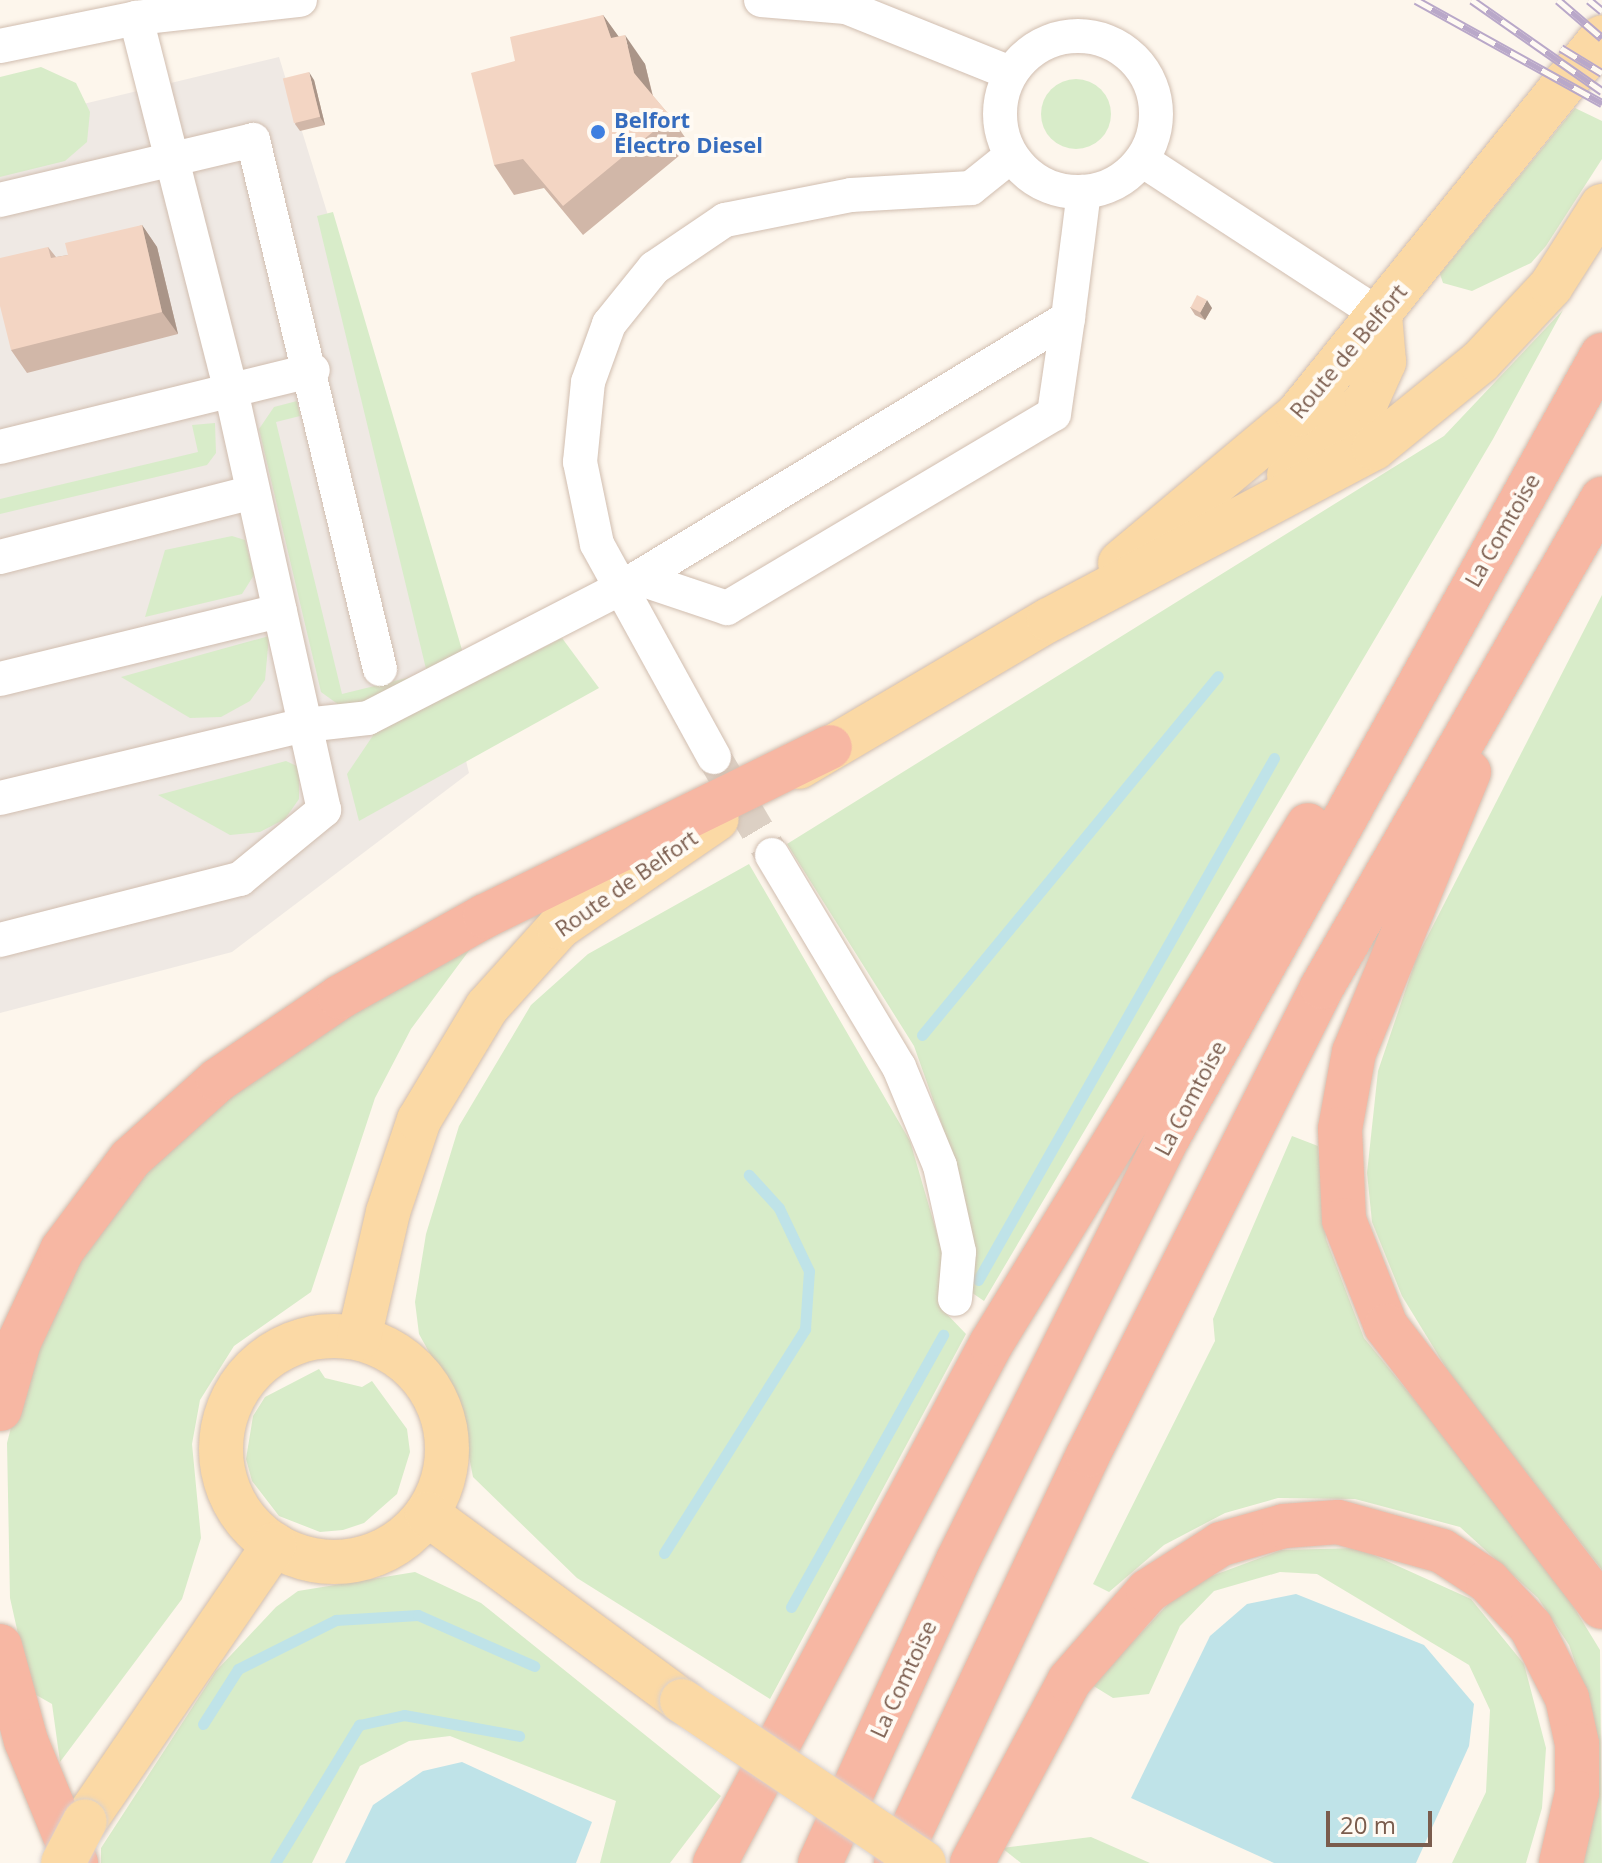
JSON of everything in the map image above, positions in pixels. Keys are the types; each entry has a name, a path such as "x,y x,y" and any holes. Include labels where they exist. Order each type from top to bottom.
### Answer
{"highway":[{"name":"La Comtoise","path":"820,1863 1112,1246 1520,497 1602,355"},
{"path":"715,1863 991,1344 1205,984 1520,497"},
{"path":"896,1863 1219,1187 1403,838 1534,620 1602,499"},
{"path":"1534,620 1368,1007 1344,1095 1340,1196 1351,1248 1386,1326 1602,1607"},
{"path":"0,1409 19,1342 62,1250 130,1159 218,1080 340,997 485,916 830,747"},
{"path":"972,1863 1069,1681 1148,1591 1221,1544 1284,1526 1338,1522 1442,1551 1488,1581 1531,1627 1567,1698 1577,1744 1577,1793 1561,1863"},
{"path":"0,1646 26,1741 76,1863"}],"main road":[{"name":"Route de Belfort","path":"1049,620 1298,414 1602,37"},
{"name":"Route de Belfort","path":"359,1338 388,1212 419,1120 487,1007 559,927 830,747 1049,620 1227,530 1374,448 1432,406 1551,286 1602,206"},
{"path":"1227,530 1367,400 1384,362 1380,315"},
{"path":"359,1338 404,1359 435,1397 446,1468 427,1514 397,1543 357,1560 314,1561 274,1545 243,1516 224,1478 221,1436 234,1396 260,1363 296,1342 359,1338"},
{"path":"427,1514 682,1701 924,1863"},
{"path":"63,1863 85,1821 274,1545"}],"street":[{"path":"0,46 136,18 300,0"},
{"path":"761,0 846,7 1010,73"},
{"path":"0,940 240,879 324,810 231,391 136,18"},
{"path":"1083,36 1123,50 1139,65 1155,104 1142,160 1123,178 1084,192 1042,184 1011,156 1000,115 1010,73 1062,38 1083,36"},
{"path":"0,200 173,154 253,140 313,370 380,669"},
{"path":"714,757 630,583 597,544 580,462 587,395 609,324 654,268 725,220 851,195 971,188 1011,156"},
{"path":"1142,160 1380,315"},
{"path":"630,583 727,608 1054,414 1084,192"},
{"path":"0,798 305,725 368,718 630,583 1068,318"},
{"path":"0,447 313,370"},
{"path":"0,557 253,492"},
{"path":"0,679 280,611"},
{"path":"772,855 899,1067 934,1152 959,1252 955,1299"}],"shaded area":[{"path":"279,57 348,280 469,773 232,952 0,1013 0,124"}],"green space":[{"path":"41,67 76,83 90,112 87,142 65,161 0,177 0,77"},
{"path":"1076,79 1101,89 1111,114 1101,139 1076,149 1051,139 1041,114 1051,89"},
{"path":"1575,108 1602,121 1602,159 1546,246 1531,263 1472,291 1443,283 1440,274"},
{"path":"333,212 465,660 369,708 339,705 321,692 259,429 274,407 297,401 300,416 276,422 342,694 427,673 317,216"},
{"path":"1563,310 1493,439 984,1301 965,1288 973,1250 960,1176 914,1046 787,844 1444,436"},
{"path":"215,423 216,453 207,465 0,514 0,499 198,452 192,425"},
{"path":"232,536 245,540 254,575 242,594 145,617 165,550"},
{"path":"1602,595 1602,1570 1451,1376 1402,1296 1372,1222 1367,1173 1378,1071 1416,959"},
{"path":"269,636 265,680 250,701 221,717 190,718 121,677"},
{"path":"562,638 599,688 359,821 347,774 374,734"},
{"path":"286,761 299,767 299,799 285,819 260,832 230,835 158,795"},
{"path":"749,864 910,1141 945,1261 942,1309 966,1334 770,1699 577,1578 473,1477 459,1406 419,1334 415,1302 426,1234 459,1126 531,1005 588,954"},
{"path":"485,929 411,1029 375,1098 311,1292 234,1346 200,1400 192,1444 201,1538 182,1599 60,1762 52,1704 31,1692 10,1598 7,1443 27,1365 99,1224 150,1162 239,1079"},
{"path":"1292,1136 1318,1146 1326,1239 1364,1338 1542,1555 1600,1650 1602,1863 1577,1863 1587,1696 1569,1645 1538,1598 1460,1527 1355,1499 1278,1498 1225,1513 1164,1545 1109,1592 1093,1584 1215,1341 1213,1319"},
{"path":"319,1369 325,1378 362,1387 372,1381 407,1429 410,1452 397,1494 364,1523 343,1530 320,1532 279,1516 252,1481 246,1459 253,1416 265,1397"},
{"path":"1358,1548 1471,1599 1524,1664 1546,1748 1542,1808 1526,1863 1452,1863 1486,1792 1490,1710 1469,1665 1317,1574 1280,1572 1214,1591 1180,1626 1149,1694 1113,1698 1092,1685 1185,1586 1281,1550"},
{"path":"415,1572 481,1603 721,1796 670,1863 600,1863 616,1801 450,1736 409,1741 360,1766 312,1863 101,1863 101,1848 216,1671 276,1607 298,1591"},
{"path":"1091,1837 1150,1863 1021,1863 1002,1848"}],"water":[{"path":"1296,1594 1424,1645 1474,1704 1469,1746 1416,1863 1274,1863 1131,1798 1210,1636 1247,1604"},
{"path":"462,1762 592,1822 576,1863 345,1863 373,1805 423,1771"}],"building":[{"path":"603,15 611,38 625,35 634,73 671,117 563,206 523,159 494,165 471,73 515,61 510,37"},
{"path":"309,72 320,117 294,123 283,79"},
{"path":"142,225 162,312 11,350 0,306 0,258 48,247 51,258 68,255 65,243"},
{"path":"1197,295 1207,300 1200,312 1191,307"}],"waterway":[{"path":"922,1035 1218,676"},
{"path":"978,1280 1274,758"},
{"path":"664,1553 805,1329 809,1271 779,1208 749,1175"},
{"path":"791,1607 943,1335"},
{"path":"203,1724 238,1669 336,1620 418,1615 534,1666"},
{"path":"275,1863 359,1725 404,1715 519,1736"}],"tunnel":[{"path":"714,757 772,855"}],"railway":[{"path":"1416,0 1602,103"},
{"path":"1472,0 1602,91"},
{"path":"1558,0 1602,38"},
{"path":"1589,0 1602,11"},
{"path":"1561,48 1602,73"}],"place":[{"name":"Belfort Électro Diesel","path":"598,132"}]}
